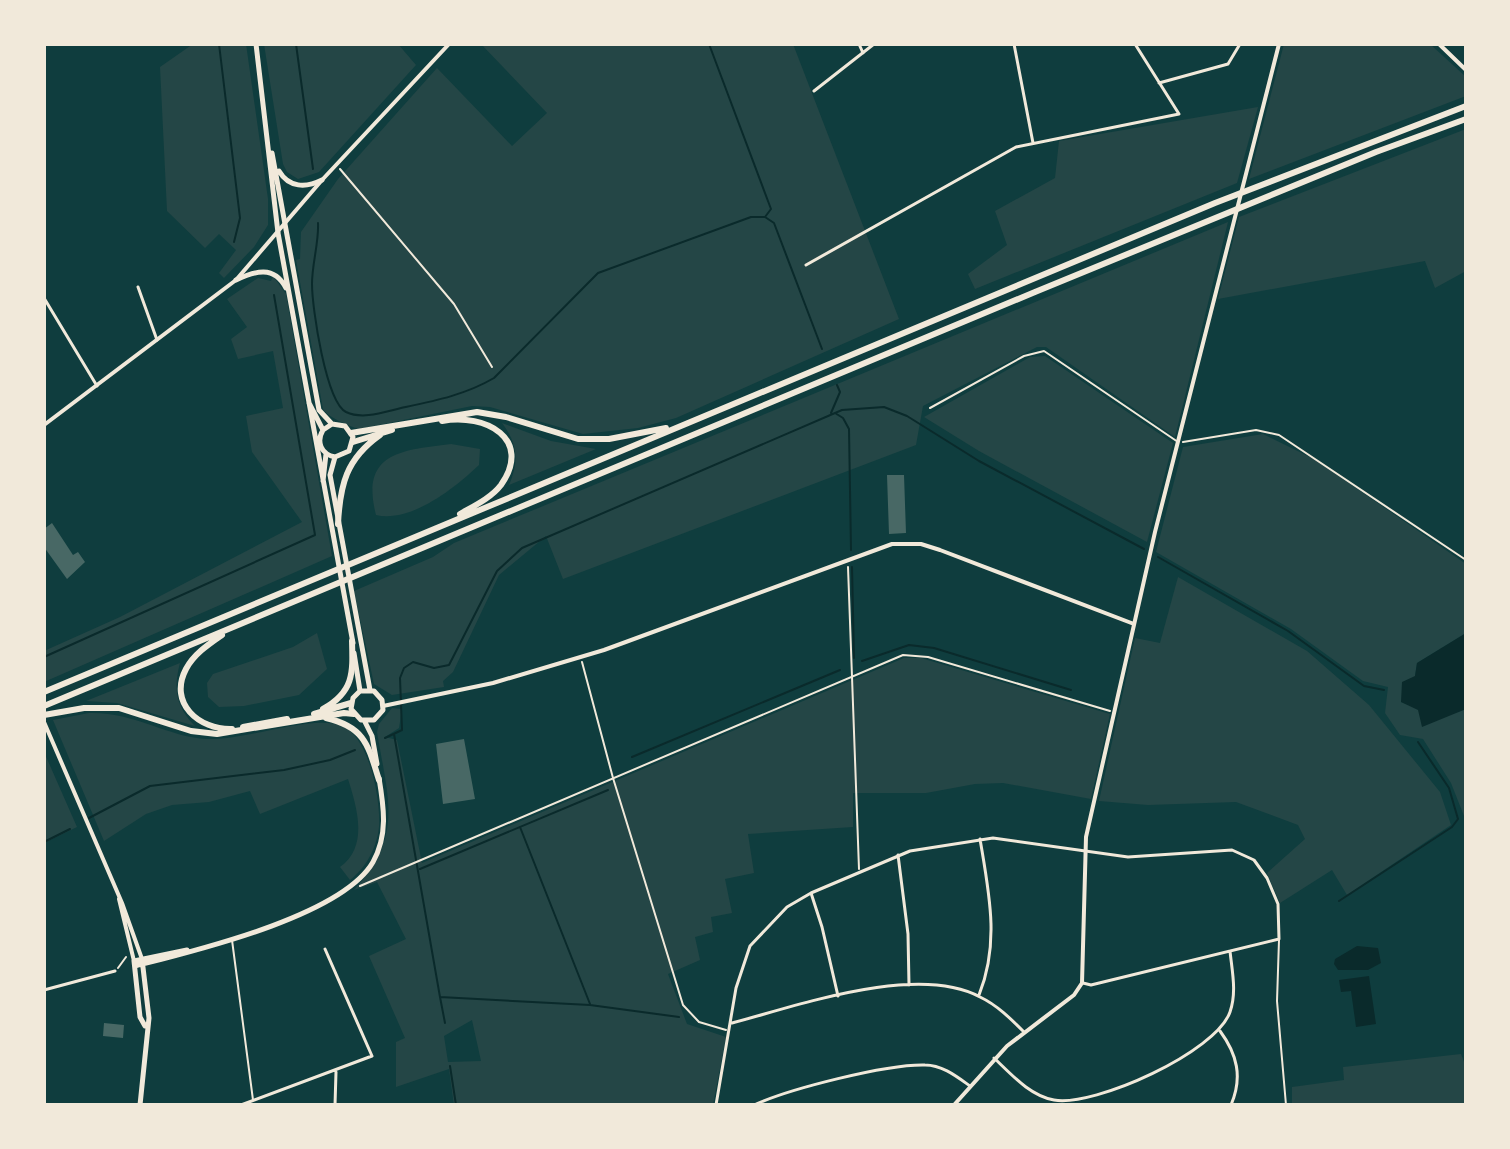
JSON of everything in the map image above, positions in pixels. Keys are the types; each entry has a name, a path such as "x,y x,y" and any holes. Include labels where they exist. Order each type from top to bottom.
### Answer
{"highway":[{"path":"45,692 1215,203 1466,106"},
{"path":"48,705 1049,286 1376,152 1466,119"},
{"path":"351,433 477,412 506,417 578,439 609,439 681,425"},
{"path":"353,442 386,431 468,417 492,425 505,439 509,466 499,488 436,527"},
{"path":"338,524 345,472 356,455 386,431"},
{"path":"235,626 208,644 185,672 182,699 200,723 226,729 316,716 354,714"},
{"path":"316,716 347,691 353,672 352,641"},
{"path":"44,715 119,708 191,731 217,734 316,716 351,703"},
{"path":"316,716 350,724 358,731 379,780"}],"main road":[{"path":"256,44 278,233 360,691 351,703 354,714 365,722 372,736"},
{"path":"269,144 282,177 293,184 305,186 322,180"},
{"path":"277,166 319,410 332,424 345,426 353,442 349,451 335,457 326,454"},
{"path":"236,280 255,272 271,273 281,279 289,294"},
{"path":"305,393 323,430"},
{"path":"323,494 326,454 319,443 323,430 332,424"},
{"path":"146,1027 140,1017 134,963 232,939 341,894 371,865 381,844 385,823 372,736 374,720 383,703 370,690 330,475 335,457"},
{"path":"360,691 370,690"},
{"path":"365,722 374,720"},
{"path":"140,1105 149,1018 142,962"}],"street":[{"path":"44,425 236,280 322,180 449,44"},
{"path":"859,44 863,53"},
{"path":"814,91 874,44"},
{"path":"1014,44 1033,143"},
{"path":"806,265 1016,147 1179,114 1135,44"},
{"path":"1159,83 1228,64 1240,44"},
{"path":"954,1105 994,1058 1074,995 1082,983 1086,929 1084,850 1178,442 1279,44"},
{"path":"1439,44 1466,70"},
{"path":"138,287 157,341"},
{"path":"44,298 97,386"},
{"path":"383,703 478,686 581,657 892,544 921,544 1134,624"},
{"path":"44,722 119,899 142,962"},
{"path":"979,995 992,952 991,910 980,839"},
{"path":"716,1105 731,1032 736,988 750,946 787,907 859,870 898,855 980,839 1128,857 1232,850 1254,860 1267,878 1278,904 1279,939 1091,985 1082,983"},
{"path":"898,855 908,934 909,985"},
{"path":"811,893 829,951 838,996"},
{"path":"119,899 134,963"},
{"path":"241,1105 372,1056 325,949"},
{"path":"994,1058 1033,1092 1051,1100 1070,1102 1090,1098 1132,1081 1186,1055 1219,1030 1230,1013 1234,988 1230,951"},
{"path":"44,990 115,971"},
{"path":"732,1023 838,996 909,985 937,985 979,995 1024,1032"},
{"path":"1219,1030 1237,1062 1235,1094 1231,1105"},
{"path":"754,1105 821,1084 916,1066 940,1068 970,1086"},
{"path":"335,1105 336,1072"}],"lane":[{"path":"930,408 1024,356 1044,351 1178,442"},
{"path":"232,939 253,1101"},
{"path":"1279,939 1277,1001 1286,1105"}],"path":[{"path":"336,165 454,304 492,367"},
{"path":"1178,442 1256,430 1279,435 1466,560"},
{"path":"847,559 859,870"},
{"path":"341,894 912,654 1115,713"},
{"path":"581,657 613,778 683,1005 699,1022 731,1032"},
{"path":"132,950 115,971 138,980"}],"shaded area":[{"path":"193,44 246,44 268,199 268,225 254,247 224,278 219,273 236,250 219,234 205,248 167,211 160,67"},
{"path":"264,44 398,44 416,65 319,172 298,179 287,172 283,164"},
{"path":"481,44 793,44 899,319 676,418 638,428 583,434 490,407 472,406 359,429 329,415 323,409 296,260 300,259 301,232 338,179 437,68 512,146 547,113"},
{"path":"1284,44 1430,44 1466,77 1466,96 1249,179"},
{"path":"1258,107 1237,183 975,289 968,274 1007,245 995,211 1055,178 1059,141"},
{"path":"1466,129 1466,271 1435,288 1425,261 1218,299 1239,217"},
{"path":"1228,222 1175,437 1046,347 1037,347 923,406 916,445 563,579 546,536 499,575 453,672 443,681 444,687 392,695 374,684 354,591 433,557 454,543"},
{"path":"273,276 286,294 332,556 44,682 44,651 120,617 302,522 252,452 246,416 283,408 273,351 238,359 231,339 247,327 227,299 258,278 271,281"},
{"path":"1045,356 1173,443 1147,542 979,451 924,417 1030,357"},
{"path":"502,423 551,441 596,449 509,485 515,453"},
{"path":"1263,434 1314,459 1466,564 1466,633 1417,663 1415,676 1401,702 1441,713 1466,709 1464,816 1451,783 1423,739 1400,735 1385,713 1388,687 1363,681 1291,629 1156,552 1183,447"},
{"path":"451,444 480,449 479,465 458,484 418,509 389,516 376,515 374,479 389,458 416,449"},
{"path":"1178,577 1307,651 1369,705 1440,792 1451,825 1347,895 1332,870 1280,903 1267,873 1305,839 1298,825 1236,802 1148,805 1099,801 1135,638 1160,643"},
{"path":"317,633 327,669 299,695 244,706 219,707 208,697 207,683 213,674 293,647"},
{"path":"1466,633 1466,709 1422,727 1418,710 1401,702 1402,682 1415,676 1417,663"},
{"path":"904,658 921,658 1110,714 1091,799 1003,783 975,784 926,793 853,793 853,827 748,834 754,873 725,879 732,913 711,917 713,932 695,937 700,960 668,974 687,1024 726,1037 713,1105 454,1105 449,1069 396,1087 396,1042 405,1038 369,956 406,939 377,882 354,890 370,870 386,834 388,797 377,732 379,724 392,708 402,709 399,728 385,737 397,740 422,863","holes":["472,1020 481,1061 448,1062 444,1036"]},
{"path":"180,663 178,697 184,712 195,726 117,703 86,701"},
{"path":"89,713 122,716 178,734 207,739 311,723 340,725 359,741 375,785 379,827 370,856 350,880 340,867 349,858 358,838 355,802 348,779 260,814 250,791 209,802 172,805 146,814 104,841 53,720"},
{"path":"44,752 77,827 44,843"},
{"path":"1357,946 1378,948 1381,963 1368,970 1338,970 1335,959"},
{"path":"1369,976 1376,1024 1356,1027 1351,991 1341,992 1339,980"},
{"path":"1461,1054 1466,1067 1466,1105 1292,1105 1292,1087 1344,1080 1343,1067"}],"building":[{"path":"887,475 904,475 906,533 889,534"},
{"path":"52,523 73,555 78,552 85,562 67,579 44,547 44,529"},
{"path":"464,739 475,799 443,804 436,744"},
{"path":"104,1023 124,1025 123,1038 103,1036"}],"waterway":[{"path":"219,44 240,218 234,242"},
{"path":"296,44 313,169"},
{"path":"709,44 771,209 765,217"},
{"path":"318,223 312,284 317,332 332,391 339,405 353,414 374,414 425,403 483,384 494,378 598,273 751,217 765,217 774,223 822,349"},
{"path":"44,657 315,535 274,295"},
{"path":"831,413 840,392 837,385"},
{"path":"385,738 402,730 400,678 404,668 413,662 434,668 449,665 497,571 522,548 842,410 884,407 907,416 979,461 1144,549"},
{"path":"835,413 843,418 849,429 851,550"},
{"path":"1158,557 1288,631 1364,686 1384,690"},
{"path":"852,567 854,658"},
{"path":"862,661 909,645 934,648 1071,690"},
{"path":"632,757 840,670"},
{"path":"394,734 440,997 590,1005 679,1017"},
{"path":"1339,901 1452,827 1458,819 1449,788 1418,742"},
{"path":"89,818 150,786 284,770 330,760 355,750"},
{"path":"420,869 608,790"},
{"path":"520,827 590,1004"},
{"path":"44,842 70,829"},
{"path":"440,997 445,1023"},
{"path":"450,1066 456,1105"}]}
